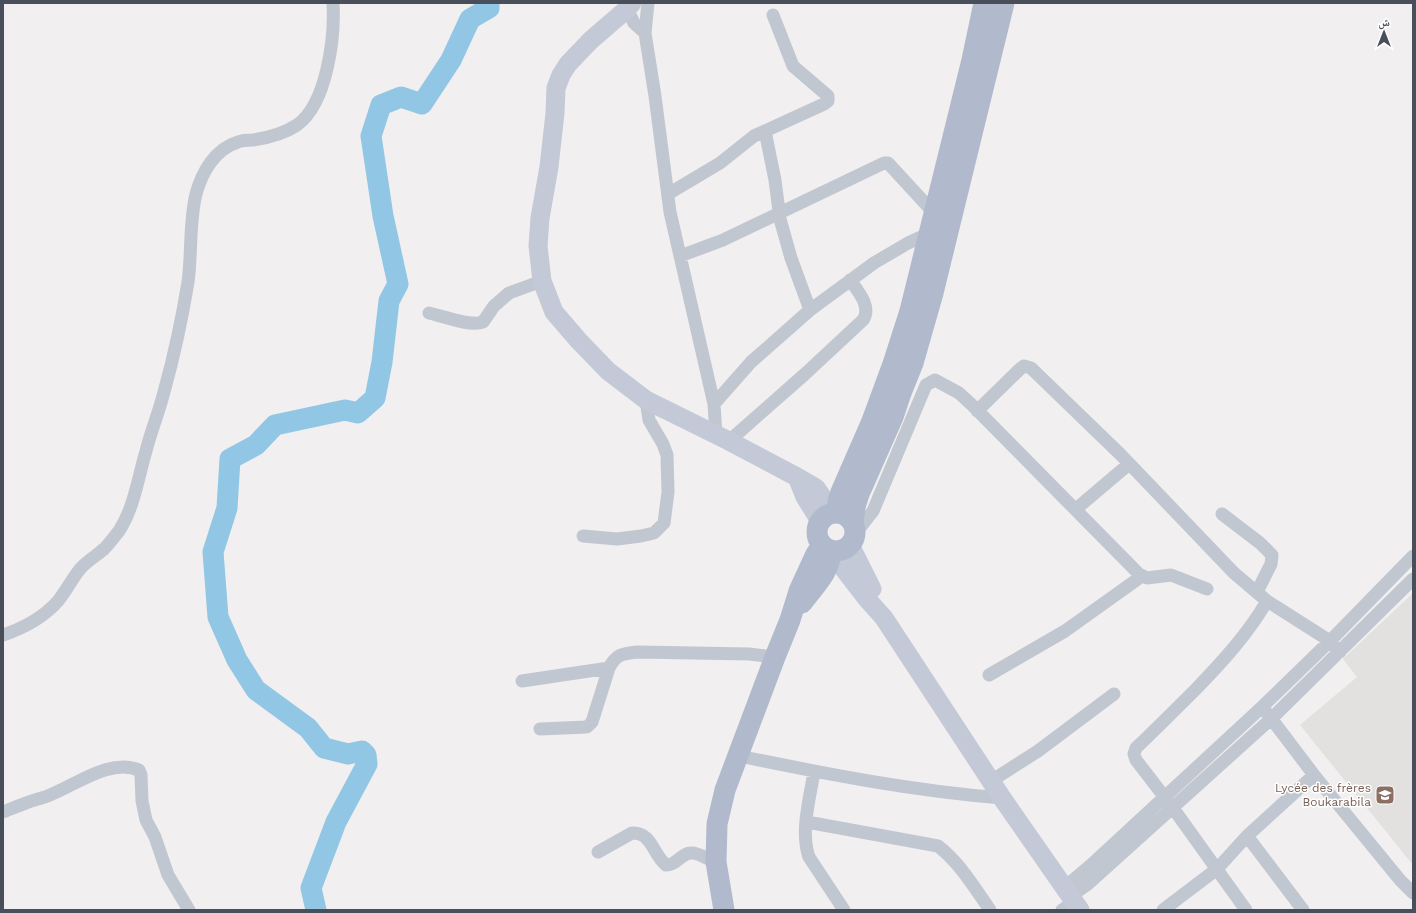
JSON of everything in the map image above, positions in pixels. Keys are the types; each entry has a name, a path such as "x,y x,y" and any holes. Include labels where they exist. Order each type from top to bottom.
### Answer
{"main road":[{"path":"980,62 984,3"},
{"path":"724,910 716,862 717,824 725,790 790,620 805,598 823,576 830,561 838,533 855,507 867,455 872,421 910,311 938,222 980,62 1004,3"},
{"path":"630,6 568,64 561,75 556,88 549,167 540,218 538,246 542,282 554,312 608,371 646,400 723,438 816,488 838,533 840,564 884,618 1071,901"}],"street":[{"path":"3,635 27,626 46,613 59,600 81,569 105,548 118,532 126,518 132,504 164,392 179,325 190,262 195,202 201,179 214,157 226,147 239,141 256,140 279,134 297,126 308,115 323,86 332,37 333,3"},
{"path":"648,3 645,33 670,212 723,438 805,374 863,320 866,316 867,310 863,300 850,280"},
{"path":"630,6 634,23 645,33"},
{"path":"668,194 720,163 754,136 828,101 829,98 824,91 793,66 772,15"},
{"path":"765,131 775,180 779,212 791,258 810,310"},
{"path":"680,256 723,240 886,162 938,222 908,243 874,262 810,310 751,362 714,404"},
{"path":"429,313 469,323 480,323 483,322 502,298 509,293 542,282"},
{"path":"977,411 1020,369 1026,366 1031,368 1129,464 1234,573 1267,601 1330,641 1340,652"},
{"path":"838,533 873,511 926,384 935,380 959,393 972,405 1076,509 1138,574 1147,578 1171,575 1207,589"},
{"path":"583,536 617,539 640,536 654,533 664,523 668,492 668,456 649,420 646,400"},
{"path":"1076,509 1129,464"},
{"path":"1222,514 1260,543 1272,555 1271,564 1257,592"},
{"path":"1071,901 1091,865 1262,707 1330,641 1413,556"},
{"path":"989,675 1065,631 1142,576"},
{"path":"1071,901 1272,718 1413,579"},
{"path":"1246,910 1173,808 1136,760 1134,751 1193,692 1236,646 1250,628 1267,601"},
{"path":"540,729 587,727 592,722 610,668 616,657 621,655 638,652 749,654 775,657"},
{"path":"522,682 610,668"},
{"path":"991,781 1038,751 1114,694"},
{"path":"1262,707 1272,718 1314,775 1400,880 1413,893"},
{"path":"738,756 814,772 906,788 1002,798"},
{"path":"3,812 52,795 100,772 128,767 139,770 141,775 146,820 155,836 168,875 189,910"},
{"path":"814,772 805,842 809,857 844,910"},
{"path":"1163,910 1217,869 1247,836 1314,775"},
{"path":"807,822 938,846 958,864 990,910"},
{"path":"598,852 632,833 635,833 645,836 666,865 670,865 685,855 692,853 716,862"},
{"path":"1247,836 1304,910"}],"shaded area":[{"name":"Lycée des frères Boukarabila","path":"1413,593 1413,865 1300,725 1357,677 1343,659"}],"waterway":[{"path":"316,910 311,888 336,822 367,764 366,755 362,751 348,754 324,748 308,728 256,690 237,660 218,617 213,552 227,508 230,459 256,445 275,425 345,410 358,413 375,398 382,362 389,301 398,284 383,216 371,136 381,105 401,97 422,104 451,60 470,19 489,8 489,3"}],"place":[{"name":"Lycée des frères Boukarabila","path":"1385,795"}]}
